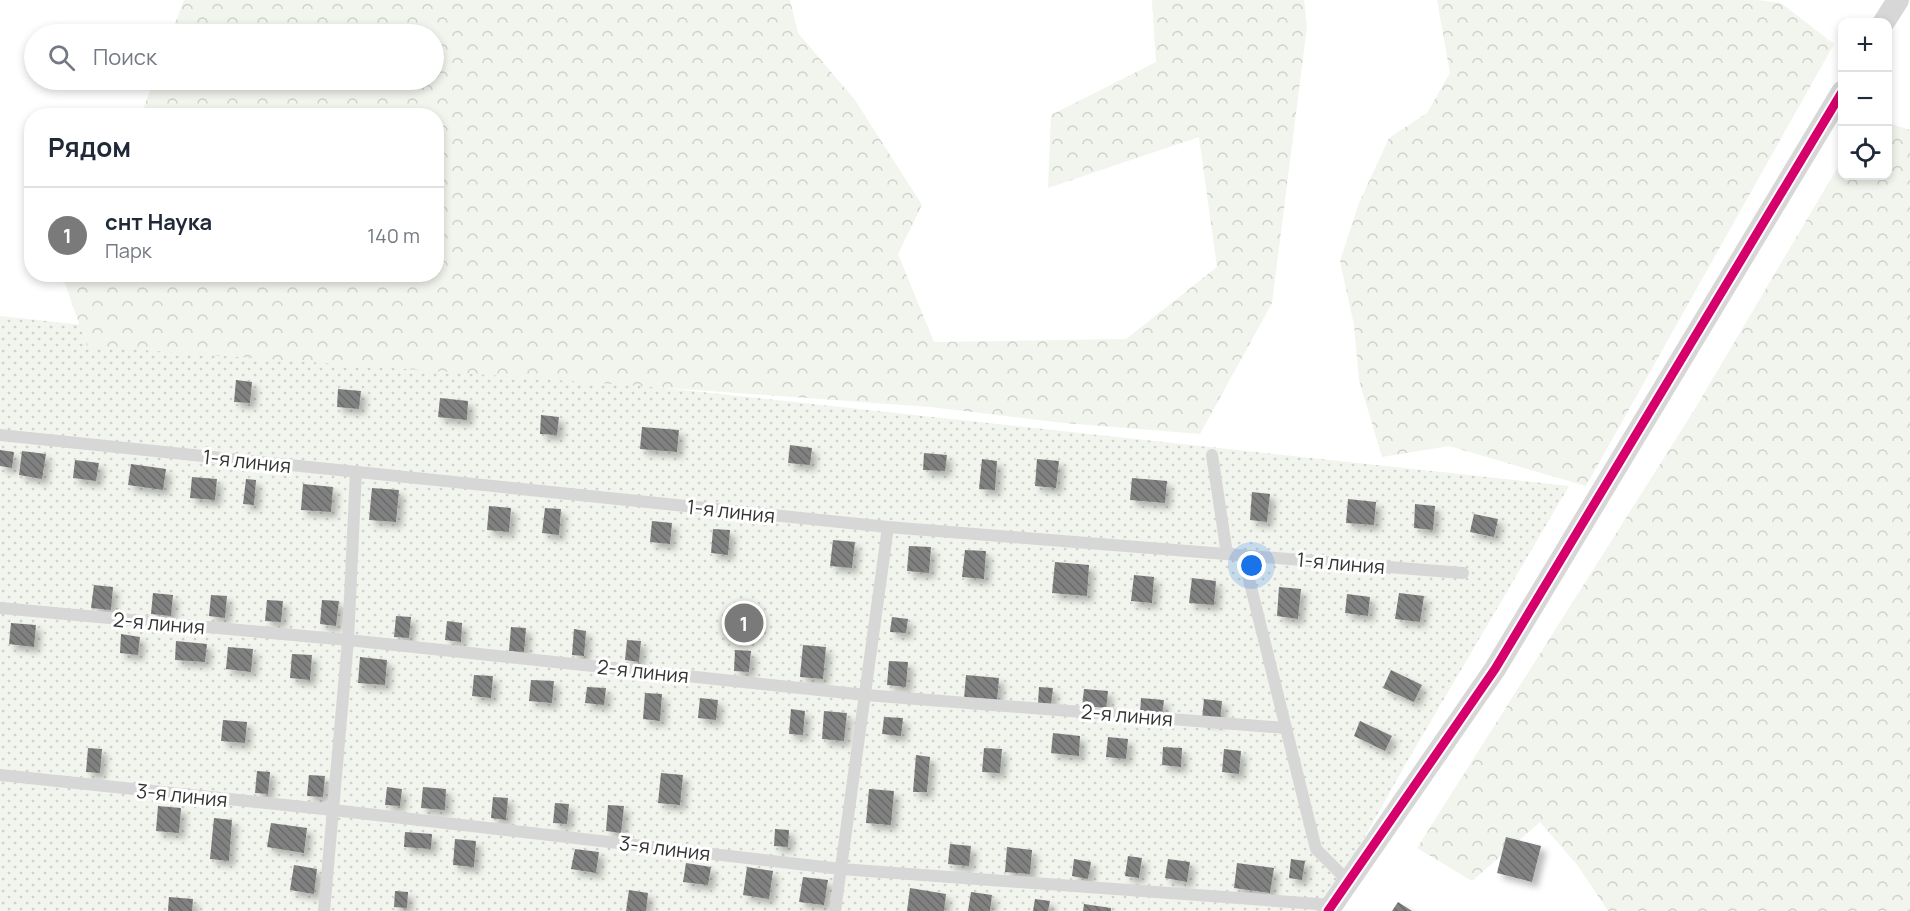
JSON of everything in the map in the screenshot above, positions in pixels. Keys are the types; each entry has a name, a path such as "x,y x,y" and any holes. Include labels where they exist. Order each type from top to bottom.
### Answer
{"street":[{"path":"1887,18 1898,0"},
{"path":"1330,908 1495,669 1838,99"}],"lane":[{"name":"1-я линия","path":"0,435 888,527 1463,573"},
{"path":"1212,455 1227,554"},
{"path":"324,911 348,640 356,472"},
{"path":"835,911 888,527"},
{"path":"1243,555 1316,849 1348,881"},
{"name":"2-я линия","path":"0,609 348,640 866,695 1286,728"},
{"name":"3-я линия","path":"0,775 333,810 841,869 1330,908"}],"green space":[{"path":"184,0 790,0 798,33 855,100 922,205 898,254 934,342 1126,339 1217,267 1199,137 1048,188 1051,115 1156,62 1152,0 1304,0 1307,26 1272,303 1200,434 1064,423 930,407 87,346 64,282 444,282 444,108 144,108 150,90 444,90 444,24 175,24"},
{"path":"1437,0 1758,0 1781,3 1834,44 1586,486 1449,446 1382,457 1359,380 1354,325 1340,261 1359,203 1389,138 1427,113 1450,73"},
{"path":"1892,124 1910,130 1910,911 1608,911 1578,866 1540,822 1472,881 1417,848 1693,412 1838,167 1838,180 1892,180"},
{"path":"0,316 1569,486 1408,760 1323,911 0,911"}],"building":[{"path":"236,380 252,382 250,403 234,402"},
{"path":"338,389 361,391 359,409 337,407"},
{"path":"440,398 468,401 467,420 438,417"},
{"path":"541,415 559,417 557,435 540,434"},
{"path":"642,427 679,430 677,452 640,449"},
{"path":"790,445 812,448 810,465 788,463"},
{"path":"0,450 14,452 12,468 0,466"},
{"path":"22,451 46,454 42,479 19,475"},
{"path":"924,453 947,455 945,471 923,470"},
{"path":"982,459 997,461 995,490 979,489"},
{"path":"1037,459 1059,461 1056,488 1035,486"},
{"path":"75,460 99,463 96,481 73,478"},
{"path":"131,464 166,469 163,490 128,485"},
{"path":"192,477 217,479 215,500 190,498"},
{"path":"1132,478 1167,481 1165,503 1130,500"},
{"path":"246,479 256,480 254,505 243,504"},
{"path":"303,484 333,487 331,512 301,510"},
{"path":"372,488 399,490 396,522 369,520"},
{"path":"1252,492 1270,494 1267,522 1250,520"},
{"path":"1348,499 1376,502 1374,525 1346,523"},
{"path":"1415,504 1435,506 1433,530 1414,528"},
{"path":"489,506 511,508 509,532 487,530"},
{"path":"545,508 561,509 559,535 542,533"},
{"path":"1474,514 1498,519 1494,537 1470,532"},
{"path":"652,521 672,523 670,544 650,542"},
{"path":"713,529 730,530 728,555 711,553"},
{"path":"833,540 855,542 852,568 830,566"},
{"path":"909,546 931,547 929,573 907,571"},
{"path":"965,550 986,551 984,579 962,577"},
{"path":"1055,562 1089,565 1087,596 1052,593"},
{"path":"1134,575 1154,577 1152,603 1131,601"},
{"path":"1192,578 1216,581 1214,605 1189,603"},
{"path":"94,585 113,587 111,610 91,608"},
{"path":"1279,587 1301,589 1298,619 1277,616"},
{"path":"153,593 173,595 171,616 151,614"},
{"path":"1399,593 1424,596 1420,622 1395,619"},
{"path":"1347,594 1370,597 1368,616 1345,613"},
{"path":"211,595 227,596 225,618 209,616"},
{"path":"267,600 283,601 281,622 265,621"},
{"path":"322,600 339,601 336,626 320,624"},
{"path":"396,616 411,617 409,638 394,637"},
{"path":"892,617 908,619 906,633 890,632"},
{"path":"447,621 462,623 461,642 445,640"},
{"path":"11,623 36,625 34,647 9,644"},
{"path":"511,627 526,628 524,652 509,651"},
{"path":"574,629 586,631 584,656 572,655"},
{"path":"121,634 140,637 138,655 120,653"},
{"path":"627,640 641,641 639,662 625,660"},
{"path":"176,641 207,644 205,662 175,660"},
{"path":"803,645 826,647 823,679 800,677"},
{"path":"228,647 253,649 251,672 226,669"},
{"path":"735,650 751,651 749,672 734,671"},
{"path":"292,654 312,655 310,680 290,678"},
{"path":"360,657 387,660 385,685 358,683"},
{"path":"889,661 908,662 906,687 887,685"},
{"path":"1391,670 1422,685 1414,702 1383,688"},
{"path":"474,675 493,676 491,698 472,696"},
{"path":"966,675 999,678 997,702 964,699"},
{"path":"531,680 554,681 552,703 529,701"},
{"path":"587,687 606,688 604,705 585,703"},
{"path":"1039,687 1053,688 1051,704 1038,703"},
{"path":"1084,689 1108,691 1106,710 1082,708"},
{"path":"645,693 662,694 660,721 643,719"},
{"path":"700,698 718,700 716,720 698,718"},
{"path":"1141,698 1164,700 1162,716 1140,714"},
{"path":"1204,699 1222,701 1220,722 1202,720"},
{"path":"791,709 805,711 803,735 789,734"},
{"path":"824,711 847,713 844,741 822,739"},
{"path":"884,717 903,718 901,736 882,734"},
{"path":"223,720 247,722 245,743 221,741"},
{"path":"1360,721 1392,736 1385,751 1354,736"},
{"path":"1053,733 1080,736 1079,756 1051,753"},
{"path":"1108,737 1128,739 1126,759 1106,757"},
{"path":"1163,747 1182,748 1181,767 1162,765"},
{"path":"88,748 102,749 100,773 86,772"},
{"path":"984,748 1002,749 1000,773 982,772"},
{"path":"1224,749 1241,751 1239,774 1222,772"},
{"path":"916,755 930,757 927,792 913,792"},
{"path":"257,771 270,772 268,794 255,793"},
{"path":"661,773 683,775 680,805 658,803"},
{"path":"309,775 325,776 323,797 307,796"},
{"path":"387,787 402,789 400,806 385,805"},
{"path":"423,787 446,789 445,810 421,808"},
{"path":"869,789 894,791 891,825 866,823"},
{"path":"493,797 508,798 506,820 491,818"},
{"path":"555,803 569,804 567,824 553,823"},
{"path":"608,805 624,806 621,833 606,831"},
{"path":"158,806 181,808 179,833 156,831"},
{"path":"214,818 232,820 229,861 210,859"},
{"path":"271,823 307,828 304,853 267,847"},
{"path":"775,829 789,830 788,847 774,846"},
{"path":"405,832 432,834 431,849 404,847"},
{"path":"1506,837 1541,846 1532,882 1497,873"},
{"path":"455,839 476,841 474,867 453,865"},
{"path":"950,844 971,846 969,866 948,864"},
{"path":"1007,847 1032,850 1030,874 1005,872"},
{"path":"575,849 599,852 596,873 571,869"},
{"path":"1128,856 1142,858 1139,878 1125,876"},
{"path":"1074,859 1091,862 1088,879 1072,876"},
{"path":"1168,859 1190,862 1187,882 1165,878"},
{"path":"1291,859 1305,861 1302,880 1289,878"},
{"path":"686,863 711,867 708,885 683,882"},
{"path":"1237,863 1274,868 1270,893 1234,888"},
{"path":"294,865 317,869 314,894 290,890"},
{"path":"747,867 773,871 769,899 743,895"},
{"path":"803,877 828,880 824,905 799,902"},
{"path":"910,888 946,894 944,911 907,911"},
{"path":"629,890 648,893 646,911 626,911"},
{"path":"395,891 408,892 407,908 394,907"},
{"path":"971,892 992,895 990,911 968,911"},
{"path":"169,897 193,899 192,911 168,911"},
{"path":"1035,899 1050,901 1048,911 1033,911"},
{"path":"1398,902 1412,911 1392,911"},
{"path":"1084,904 1111,908 1111,911 1083,911"}],"cycle path":[{"path":"1328,911 1495,669 1838,99"}],"place":[{"name":"снт Наука","path":"744,623"}]}
